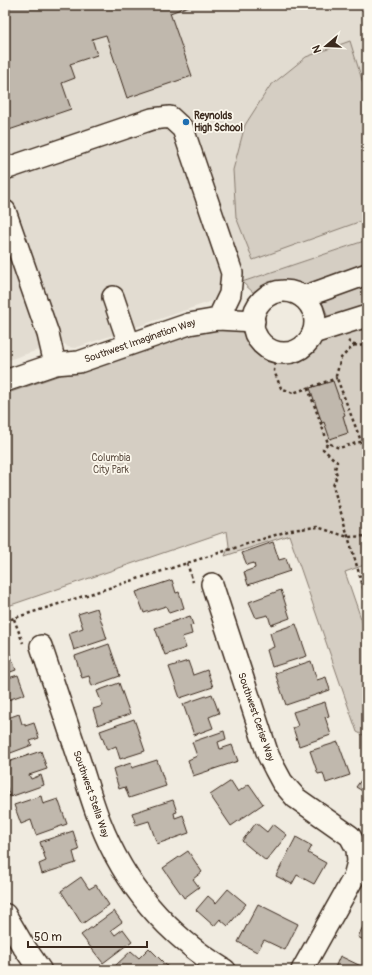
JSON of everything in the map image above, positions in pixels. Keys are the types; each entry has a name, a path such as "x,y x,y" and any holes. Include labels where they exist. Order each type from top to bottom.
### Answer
{"main road":[{"path":"5,915 22,944 40,970"}],"street":[{"path":"5,169 152,119 170,116 183,129 232,273 230,294 218,319"},
{"path":"5,211 48,334 55,364"},
{"path":"301,295 309,302 314,312 315,322 313,333 307,342 298,349 287,352 276,351 267,347 260,340 255,331 255,312 259,304 274,292 283,291 301,295 309,295 367,274"},
{"path":"113,297 129,344"},
{"path":"313,333 367,316"},
{"name":"Southwest Imagination Way","path":"5,381 55,364 79,362 189,324 218,319 254,321"},
{"name":"Southwest Cerise Way","path":"212,584 268,755 275,770 282,782 296,798 350,836 357,849 358,862 354,877 302,970"},
{"name":"Southwest Stella Way","path":"41,646 99,822 117,860 136,890 158,917 182,940 202,956 225,970"}],"path":[{"path":"343,337 354,345 359,346 367,344"},
{"path":"354,345 341,358 337,378 361,441"},
{"path":"276,351 274,371 281,388 293,392 337,378"},
{"path":"308,388 328,443 340,448 367,440"},
{"path":"328,443 323,449 337,462 335,470 337,475 333,486 367,600"},
{"path":"5,622 291,530 317,527 348,536 367,536"}],"shaded area":[{"name":"Reynolds High School","path":"5,5 367,5 367,240 242,282 215,300 75,348 68,347 62,342 5,361"}],"green space":[{"path":"350,41 367,96 367,219 253,260 236,217 233,170 245,125 270,86 306,57"},
{"name":"Columbia City Park","path":"367,240 367,564 345,572 367,636 367,737 357,732 289,535 225,556 229,546 227,531 5,607 5,394 170,337 215,328 244,330 260,351 277,361 281,362 296,359 306,354 316,345 323,338 327,330 328,318 321,301 309,289 294,283 286,282 271,285 256,295 242,282"}],"building":[{"path":"5,5 192,5 170,13 192,76 127,98 106,35 92,39 97,55 70,64 75,78 62,83 71,109 9,130 5,120"},
{"path":"333,381 345,415 343,416 348,433 330,439 324,422 322,423 310,388"},
{"path":"273,542 279,560 286,558 290,571 248,585 244,572 255,568 254,563 247,565 242,553"},
{"path":"172,580 176,593 179,592 184,608 169,613 166,606 144,613 136,592"},
{"path":"281,590 290,618 271,625 268,615 256,618 249,602"},
{"path":"97,608 107,639 74,650 69,633 83,628 78,614"},
{"path":"190,616 193,625 190,626 192,634 182,637 186,648 165,655 155,628"},
{"path":"296,624 307,656 272,667 267,650 274,647 270,633"},
{"path":"109,644 120,676 92,686 89,676 82,678 75,656"},
{"path":"9,651 16,670 5,674 5,653"},
{"path":"188,661 193,675 207,670 213,687 180,698 169,667"},
{"path":"311,661 317,680 326,677 330,690 286,705 275,673"},
{"path":"18,675 25,694 5,701 5,679"},
{"path":"119,683 130,714 98,725 93,709 103,706 97,691"},
{"path":"212,694 219,713 209,717 213,728 194,735 183,704"},
{"path":"325,702 329,716 325,717 331,735 299,746 293,728 298,726 293,712"},
{"path":"19,714 22,724 25,724 25,726 34,723 39,738 30,741 32,745 8,754 5,746 5,719"},
{"path":"134,719 145,751 120,759 116,746 107,750 100,731"},
{"path":"224,731 226,739 218,742 220,749 232,745 238,761 193,776 188,760 197,756 192,742"},
{"path":"338,742 350,775 326,783 323,773 318,774 310,751"},
{"path":"41,751 47,769 29,775 31,779 41,775 44,785 10,797 5,782 5,763"},
{"path":"157,760 166,786 129,798 125,787 119,789 113,769 131,763 132,768"},
{"path":"367,772 367,794 356,787"},
{"path":"231,781 238,792 249,784 263,804 231,826 210,795"},
{"path":"41,796 43,804 58,799 67,824 36,835 31,820 21,824 14,805"},
{"path":"367,796 367,807 362,803"},
{"path":"173,800 177,812 174,813 175,818 183,815 189,833 157,844 149,821 136,825 132,813"},
{"path":"256,823 267,832 273,824 287,835 266,861 242,841"},
{"path":"73,831 79,850 73,852 76,863 42,874 39,864 46,861 40,842"},
{"path":"296,837 312,846 308,853 326,863 314,884 297,875 292,884 276,876"},
{"path":"188,851 202,872 193,879 199,887 184,898 163,868"},
{"path":"81,877 89,889 96,885 109,905 82,924 61,891"},
{"path":"228,889 246,904 228,926 220,919 214,926 196,910 208,896 216,903"},
{"path":"258,904 298,924 285,950 264,940 257,952 238,942"},
{"path":"114,911 122,922 111,930 115,935 123,929 132,941 103,963 81,935"},
{"path":"367,918 367,942 358,937"},
{"path":"149,948 168,967 164,970 119,970 115,966 131,951 139,958"},
{"path":"340,956 367,969 367,970 334,970"}],"place":[{"name":"Reynolds High School","path":"186,122"}]}
